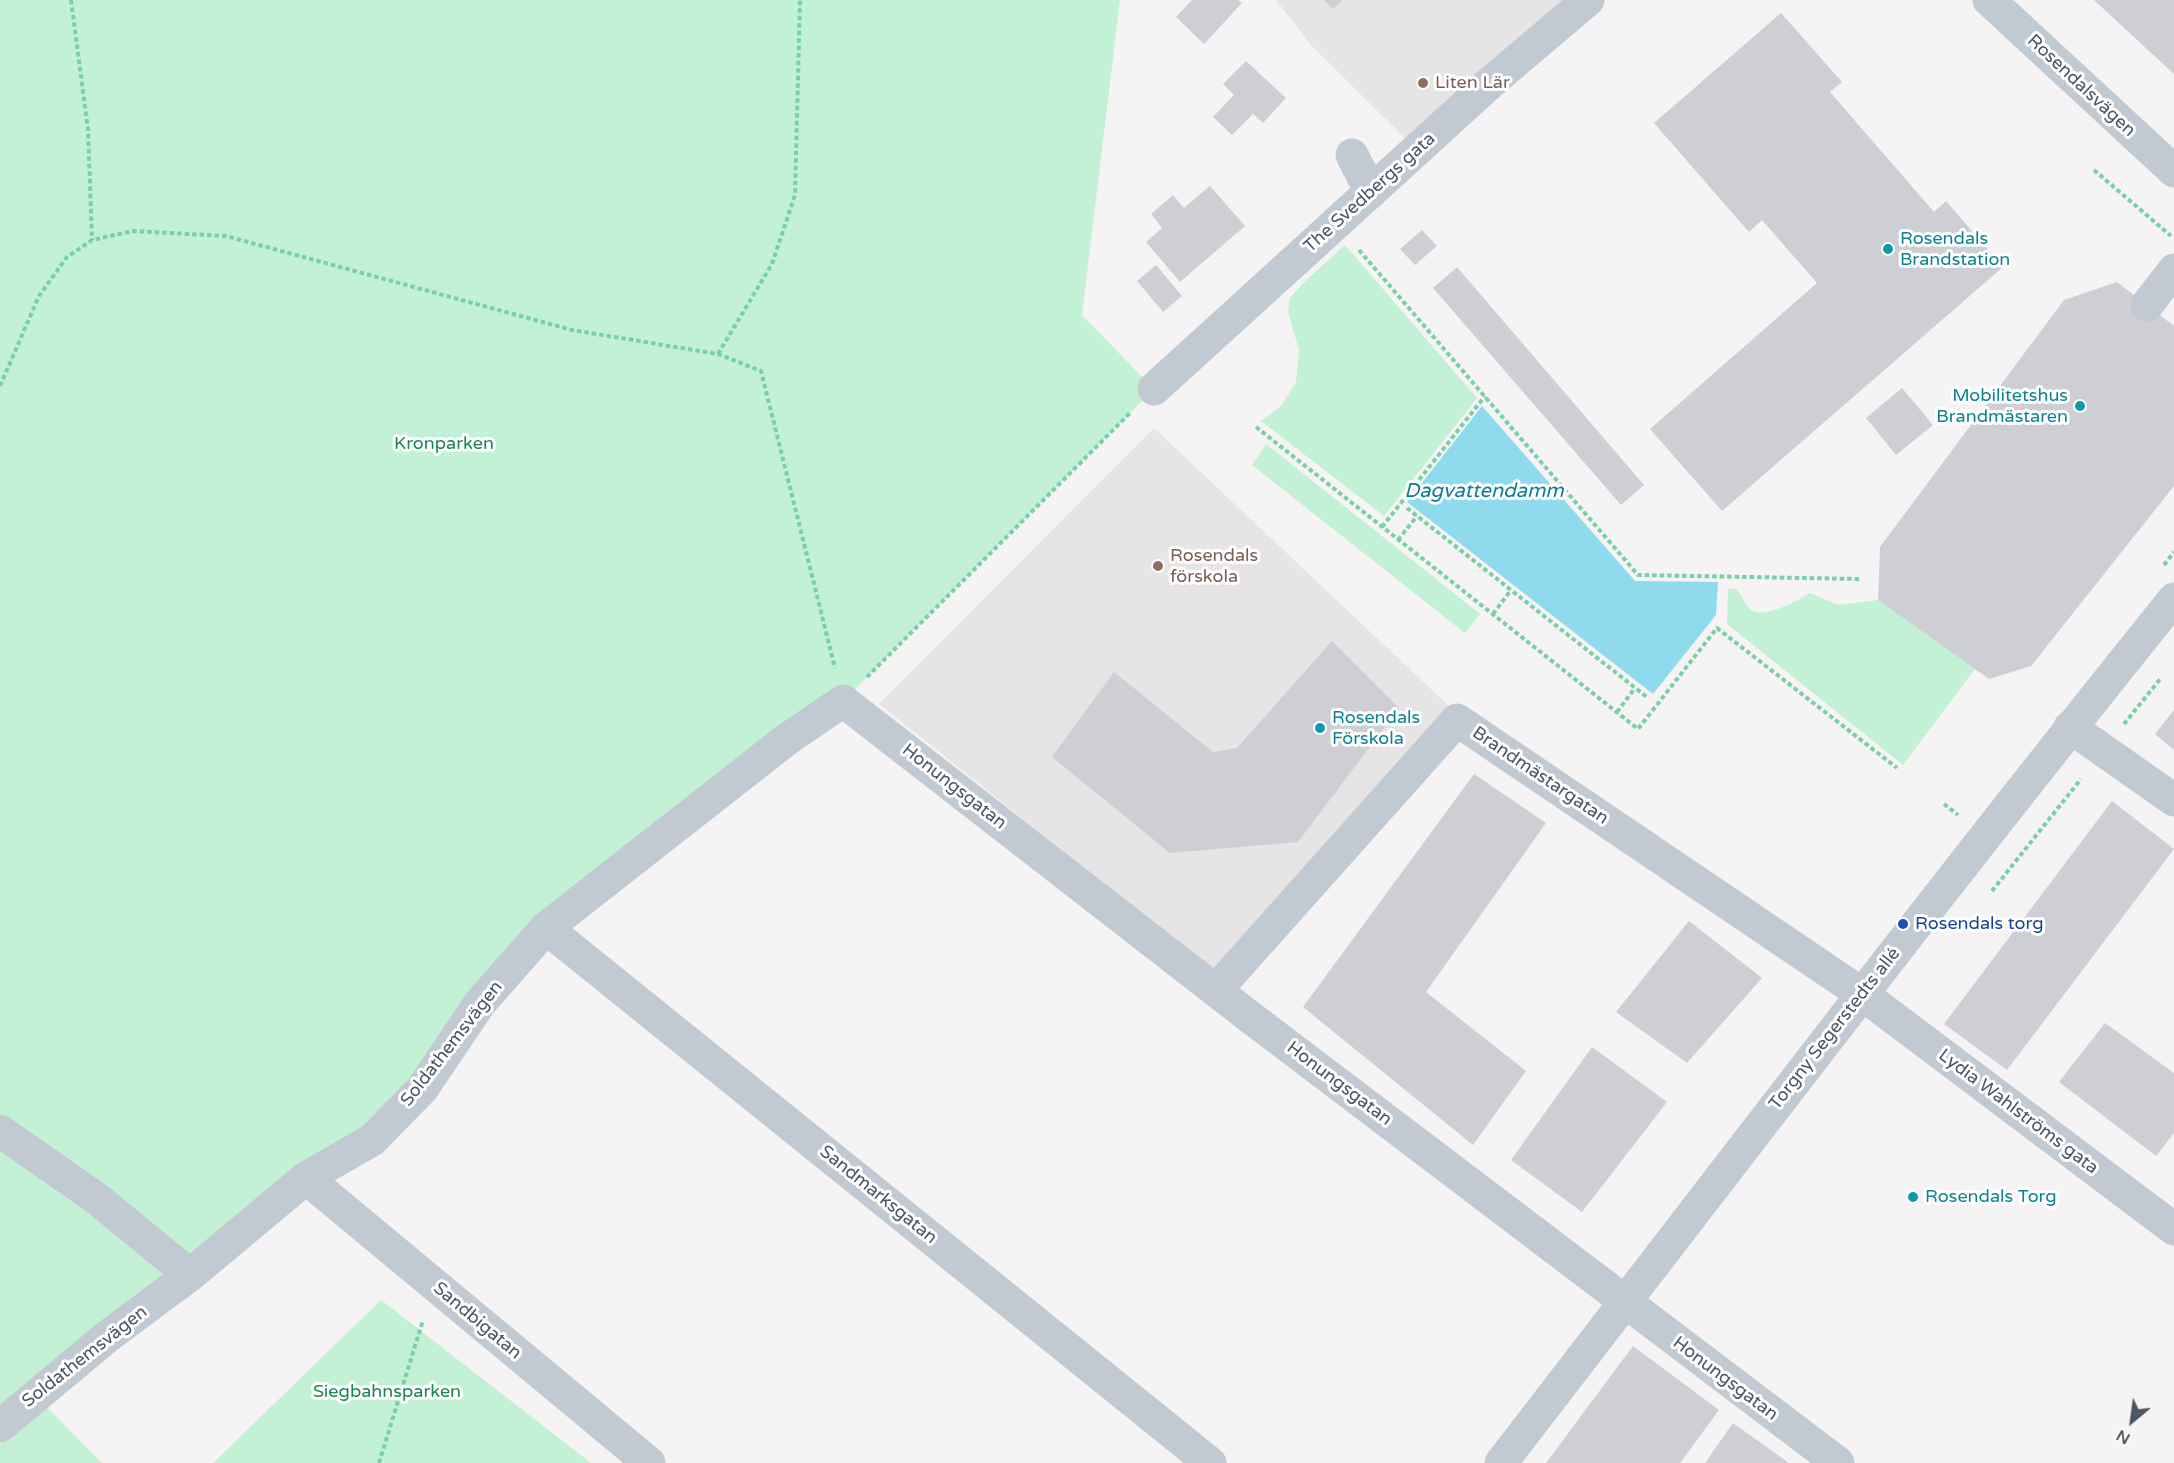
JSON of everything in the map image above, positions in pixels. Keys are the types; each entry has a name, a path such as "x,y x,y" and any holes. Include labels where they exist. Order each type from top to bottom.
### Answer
{"street":[{"name":"The Svedbergs gata","path":"1154,389 1490,83 1588,0"},
{"name":"Rosendalsvägen","path":"1989,0 2174,171"},
{"path":"1352,155 1371,192"},
{"path":"2147,306 2174,270"},
{"name":"Torgny Segerstedts allé","path":"1501,1463 1862,994 2070,727 2174,599"},
{"name":"Soldathemsvägen","path":"0,1426 108,1336 190,1275 306,1178 372,1140 422,1089 480,1003 546,928 786,740 843,701"},
{"name":"Honungsgatan","path":"843,701 1216,990 1838,1463"},
{"name":"Brandmästargatan","path":"1216,990 1457,720 1862,994"},
{"path":"2070,727 2174,800"},
{"name":"Sandmarksgatan","path":"546,928 1210,1463"},
{"name":"Lydia Wahlströms gata","path":"1862,994 2174,1229"},
{"path":"0,1131 96,1198 190,1275"},
{"name":"Sandbigatan","path":"306,1178 649,1463"}],"path":[{"path":"71,0 88,129 92,240"},
{"path":"718,354 772,264 795,195 800,0"},
{"path":"2094,170 2174,238"},
{"path":"0,386 39,296 67,257 92,240 133,231 226,236 573,330 718,354 762,371 843,701"},
{"path":"1358,249 1638,574 1860,579"},
{"path":"843,701 1154,389"},
{"path":"1382,527 1485,396"},
{"path":"1256,427 1638,729 1717,628 1897,768"},
{"path":"1407,508 1648,698"},
{"path":"1398,540 1417,516"},
{"path":"1493,614 1511,590"},
{"path":"1992,891 2167,670"},
{"path":"1617,712 1635,688"},
{"path":"379,1463 434,1284"}],"shaded area":[{"name":"Liten Lär","path":"1276,0 1594,0 1417,150 1312,46"},
{"name":"Rosendals förskola","path":"1154,428 1452,709 1217,974 879,704"}],"green space":[{"name":"Kronparken","path":"0,0 1120,0 1082,315 1154,389 843,701 546,928 422,1089 0,1426"},
{"path":"1345,245 1477,398 1384,516 1261,421 1281,406 1296,382 1299,350 1288,312 1290,298"},
{"path":"1266,444 1480,614 1465,633 1252,465"},
{"path":"1728,589 1736,589 1748,607 1759,613 1782,607 1810,593 1838,605 1878,600 1975,669 1903,765 1727,624"},
{"name":"Siegbahnsparken","path":"381,1300 591,1463 213,1463"},
{"path":"43,1403 102,1463 0,1463 0,1444"}],"water":[{"name":"Dagvattendamm","path":"1482,406 1635,581 1718,582 1716,615 1653,694 1407,502"}],"building":[{"path":"1192,0 1238,0 1242,3 1204,44 1176,17"},
{"path":"1324,0 1342,0 1333,9"},
{"path":"2094,0 2174,0 2174,74"},
{"name":"Rosendals Brandstation","path":"1781,13 1842,82 1830,92 1934,212 1946,201 2003,267 1722,511 1650,429 1817,283 1762,220 1749,232 1654,123"},
{"path":"1246,61 1286,98 1263,123 1253,114 1232,135 1213,117 1234,95 1223,84"},
{"path":"1210,186 1245,226 1180,282 1146,242 1162,228 1151,214 1173,195 1184,208"},
{"path":"1422,230 1437,246 1415,265 1400,249"},
{"path":"1156,265 1182,296 1163,312 1137,281"},
{"path":"1457,267 1644,485 1621,505 1433,288"},
{"name":"Mobilitetshus Brandmästaren","path":"2117,282 2174,326 2174,486 2031,666 1989,679 1878,600 1880,547 2064,300"},
{"path":"1902,388 1933,425 1896,455 1866,418"},
{"name":"Rosendals Förskola","path":"1332,641 1399,708 1298,842 1170,853 1052,757 1114,672 1213,752 1237,748"},
{"path":"2174,710 2174,750 2155,734"},
{"path":"1474,774 1546,823 1426,992 1526,1071 1473,1145 1303,1007"},
{"path":"2112,801 2174,849 2007,1070 1944,1024"},
{"path":"1689,921 1762,978 1687,1063 1616,1012"},
{"path":"2105,1023 2174,1073 2174,1133 2156,1156 2059,1082"},
{"path":"1592,1047 1667,1102 1582,1212 1511,1160"},
{"path":"1633,1346 1719,1410 1680,1463 1546,1463"},
{"path":"1733,1423 1789,1463 1705,1463"}],"place":[{"name":"Liten Lär","path":"1423,83"},
{"name":"Rosendals Brandstation","path":"1888,249"},
{"name":"Mobilitetshus Brandmästaren","path":"2080,406"},
{"name":"Rosendals förskola","path":"1158,566"},
{"name":"Rosendals Förskola","path":"1320,728"},
{"name":"Rosendals torg","path":"1903,924"},
{"name":"Rosendals Torg","path":"1913,1197"}]}
